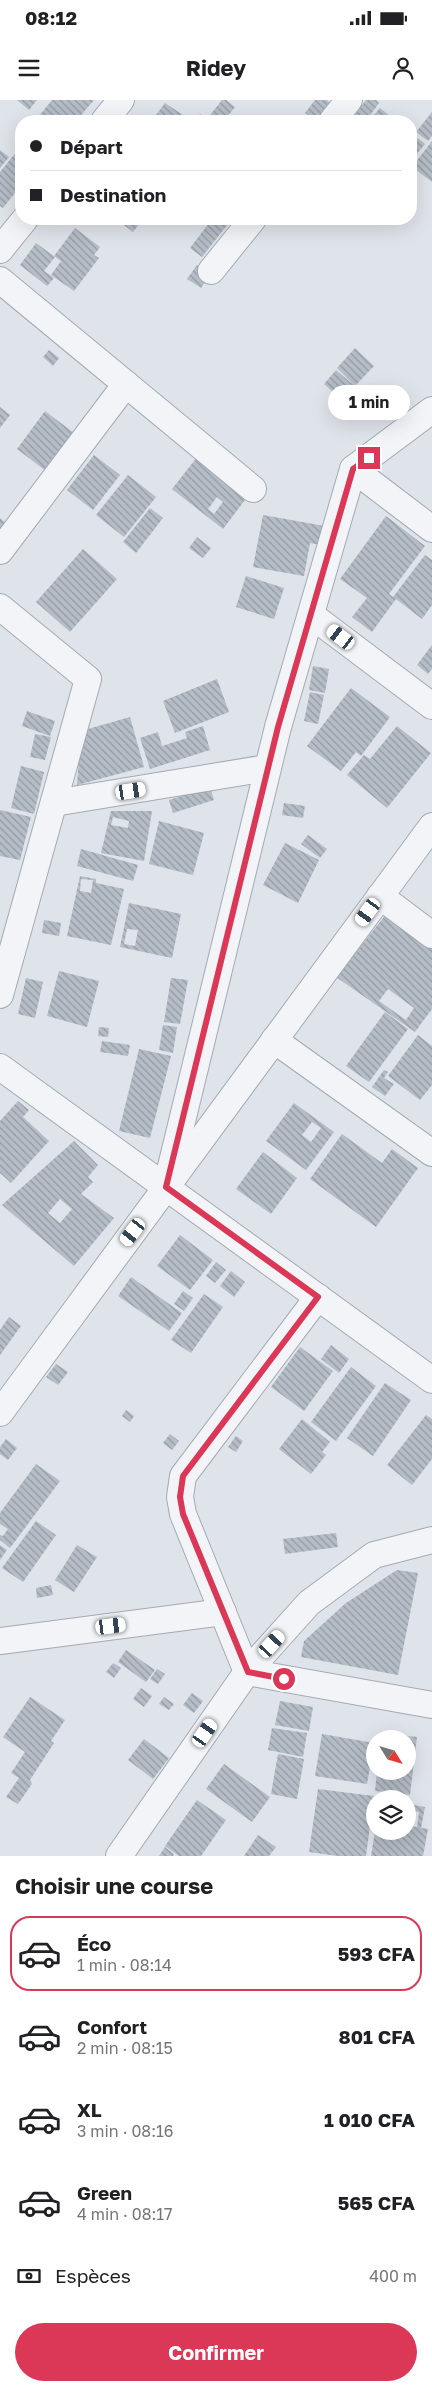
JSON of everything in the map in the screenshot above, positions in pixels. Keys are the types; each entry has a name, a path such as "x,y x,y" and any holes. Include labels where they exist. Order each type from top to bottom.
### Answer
{"street":[{"path":"109,115 121,100"},
{"path":"337,115 349,100"},
{"path":"0,250 20,225"},
{"path":"211,271 248,225"},
{"path":"0,280 253,488"},
{"path":"0,551 126,384"},
{"path":"166,1187 268,768 353,469 432,410"},
{"path":"353,469 432,529"},
{"path":"0,606 88,679 54,804 8,928 0,996"},
{"path":"311,614 432,706"},
{"path":"54,804 268,768"},
{"path":"0,1413 432,826"},
{"path":"380,896 432,935"},
{"path":"274,1040 432,1154"},
{"path":"0,1068 432,1380"},
{"path":"248,1672 183,1514 180,1497 183,1476 318,1297"},
{"path":"120,1856 248,1672 309,1603 374,1555 432,1540"},
{"path":"0,1641 223,1612"},
{"path":"248,1672 432,1705"}],"building":[{"path":"17,100 37,100 29,110"},
{"path":"52,100 94,100 81,115 40,115"},
{"path":"222,100 226,100 235,107 229,115 210,115"},
{"path":"315,100 327,100 330,103 321,115 308,115 305,113"},
{"path":"366,100 376,100 379,103 370,115 355,115"},
{"path":"165,103 183,115 156,115"},
{"path":"380,108 389,115 374,115"},
{"path":"432,112 432,136 428,141 417,131"},
{"path":"417,138 425,144 417,154"},
{"path":"432,141 432,182 417,171 417,160"},
{"path":"0,150 9,157 0,168"},
{"path":"15,154 15,193 3,208 0,206 0,172"},
{"path":"124,225 138,225 133,232"},
{"path":"207,225 227,225 202,257 190,248"},
{"path":"75,228 100,247 94,255 99,258 74,291 51,275 61,261 54,256"},
{"path":"36,243 55,257 44,271 54,278 47,286 20,265"},
{"path":"197,265 210,275 201,288 187,279"},
{"path":"355,348 374,366 355,386 337,368"},
{"path":"49,350 59,358 53,366 43,357"},
{"path":"336,370 357,388 345,402 324,384"},
{"path":"0,407 10,415 0,428"},
{"path":"45,411 74,433 46,471 17,449"},
{"path":"94,455 120,475 93,510 67,490"},
{"path":"198,456 248,496 223,529 172,489","holes":["217,497 223,502 214,514 208,509"]},
{"path":"128,475 156,497 124,537 96,515"},
{"path":"150,508 163,518 136,553 123,542"},
{"path":"263,515 330,527 326,546 310,543 304,576 253,567"},
{"path":"386,516 425,546 389,594 393,597 425,555 432,560 432,605 422,619 396,599 372,632 352,617 367,598 340,579"},
{"path":"0,518 10,527 0,539"},
{"path":"197,537 211,548 203,558 189,548"},
{"path":"83,549 117,579 70,632 36,602"},
{"path":"246,576 284,588 274,619 236,607"},
{"path":"432,645 432,669 428,674 417,665"},
{"path":"313,666 329,669 325,693 309,690"},
{"path":"217,679 229,712 175,733 163,701"},
{"path":"351,688 390,717 361,756 356,752 341,771 307,746"},
{"path":"310,692 324,695 318,724 304,721"},
{"path":"27,711 55,721 50,736 22,726"},
{"path":"130,717 144,767 77,785 81,731"},
{"path":"203,726 210,750 150,769 140,738 158,732 162,746 187,738 185,732"},
{"path":"397,726 431,753 387,808 347,775 364,755 370,759"},
{"path":"35,734 51,737 45,760 30,757"},
{"path":"21,766 44,772 34,814 11,808"},
{"path":"210,787 214,800 173,813 169,800"},
{"path":"284,803 305,806 303,818 282,815"},
{"path":"0,810 31,817 20,860 0,856"},
{"path":"111,811 152,811 144,861 101,853","holes":["113,817 129,821 128,828 111,825"]},
{"path":"159,821 204,833 193,875 149,864"},
{"path":"308,835 327,849 320,858 301,844"},
{"path":"285,843 319,860 298,903 263,885"},
{"path":"81,849 138,865 133,881 77,866"},
{"path":"80,876 96,879 96,883 124,889 111,945 67,936","holes":["81,879 93,880 91,893 80,891"]},
{"path":"129,903 181,914 172,958 120,947","holes":["127,929 138,930 135,946 124,944"]},
{"path":"388,912 432,947 432,1009 415,1032 336,977","holes":["388,989 414,1008 406,1020 379,1001"]},
{"path":"44,920 61,923 59,936 42,933"},
{"path":"59,971 99,981 87,1027 47,1016"},
{"path":"26,978 43,982 35,1018 18,1014"},
{"path":"171,978 188,980 180,1024 164,1022"},
{"path":"385,1012 408,1029 369,1082 346,1066"},
{"path":"163,1025 177,1027 173,1053 159,1050"},
{"path":"99,1027 109,1028 108,1037 98,1036"},
{"path":"418,1035 432,1046 432,1085 420,1100 388,1076"},
{"path":"102,1041 130,1045 128,1056 100,1052"},
{"path":"139,1049 171,1056 150,1138 119,1131"},
{"path":"384,1070 388,1072 384,1078 394,1084 385,1096 372,1087"},
{"path":"18,1101 29,1110 23,1117 49,1141 11,1183 0,1173 0,1121"},
{"path":"294,1103 334,1132 306,1170 266,1141","holes":["312,1122 321,1128 311,1142 302,1135"]},
{"path":"342,1134 382,1163 392,1149 418,1168 376,1227 310,1179"},
{"path":"74,1141 98,1165 88,1177 93,1182 81,1194 114,1218 74,1266 2,1205","holes":["60,1199 72,1209 60,1223 48,1213"]},
{"path":"263,1152 297,1178 271,1214 236,1189"},
{"path":"180,1235 213,1260 190,1290 157,1266"},
{"path":"216,1262 226,1270 215,1283 206,1276"},
{"path":"231,1271 245,1282 234,1297 220,1286"},
{"path":"131,1277 182,1313 169,1331 118,1296"},
{"path":"183,1291 193,1298 184,1311 174,1304"},
{"path":"204,1294 223,1307 191,1353 171,1340"},
{"path":"9,1317 21,1326 0,1355 0,1330"},
{"path":"331,1345 349,1359 339,1373 321,1359"},
{"path":"300,1347 333,1371 304,1411 271,1387"},
{"path":"56,1364 68,1372 58,1385 46,1377"},
{"path":"351,1367 376,1386 336,1441 311,1422"},
{"path":"385,1383 411,1400 373,1456 347,1438"},
{"path":"126,1410 134,1416 130,1422 122,1416"},
{"path":"426,1415 432,1419 432,1459 412,1485 387,1465"},
{"path":"302,1419 330,1442 322,1452 326,1455 311,1474 279,1449"},
{"path":"170,1434 179,1441 172,1450 163,1443"},
{"path":"236,1436 243,1441 236,1452 228,1447"},
{"path":"6,1439 17,1448 8,1460 0,1454 0,1447"},
{"path":"36,1464 60,1481 10,1548 0,1540 0,1535 3,1536 8,1529 0,1524 0,1513"},
{"path":"36,1521 56,1535 23,1582 2,1568"},
{"path":"336,1533 338,1547 285,1554 283,1539"},
{"path":"0,1545 7,1550 0,1560"},
{"path":"77,1545 97,1557 74,1592 55,1580"},
{"path":"397,1570 418,1573 398,1675 301,1657 304,1641 346,1603"},
{"path":"51,1585 53,1595 37,1598 36,1588"},
{"path":"126,1650 155,1670 146,1682 118,1662"},
{"path":"113,1663 121,1668 114,1678 106,1672"},
{"path":"157,1669 165,1674 158,1684 150,1679"},
{"path":"141,1688 152,1696 144,1707 133,1699"},
{"path":"192,1693 203,1701 194,1713 183,1705"},
{"path":"30,1697 65,1720 51,1741 54,1743 30,1780 32,1784 18,1804 6,1797 19,1778 11,1773 25,1752 3,1737"},
{"path":"164,1697 174,1704 169,1710 159,1704"},
{"path":"280,1701 313,1707 309,1731 275,1725"},
{"path":"272,1728 307,1733 303,1757 268,1750"},
{"path":"322,1734 366,1742 367,1784 315,1776"},
{"path":"144,1739 169,1758 153,1779 128,1760"},
{"path":"278,1754 304,1759 297,1799 271,1794"},
{"path":"224,1764 270,1797 252,1822 206,1789"},
{"path":"376,1780 412,1780 411,1790 375,1790"},
{"path":"318,1789 366,1795 366,1840 368,1840 366,1856 338,1856 309,1852"},
{"path":"197,1800 226,1820 201,1856 179,1856 165,1846"},
{"path":"416,1805 425,1807 421,1828 428,1829 423,1856 371,1856 374,1840 416,1840 419,1812 416,1811"},
{"path":"258,1835 276,1847 269,1856 244,1856"},
{"path":"165,1847 174,1854 173,1856 159,1856"}],"route":[{"path":"284,1679 248,1672 183,1514 180,1497 183,1476 318,1297 166,1187 278,727 353,469 369,458"}]}
